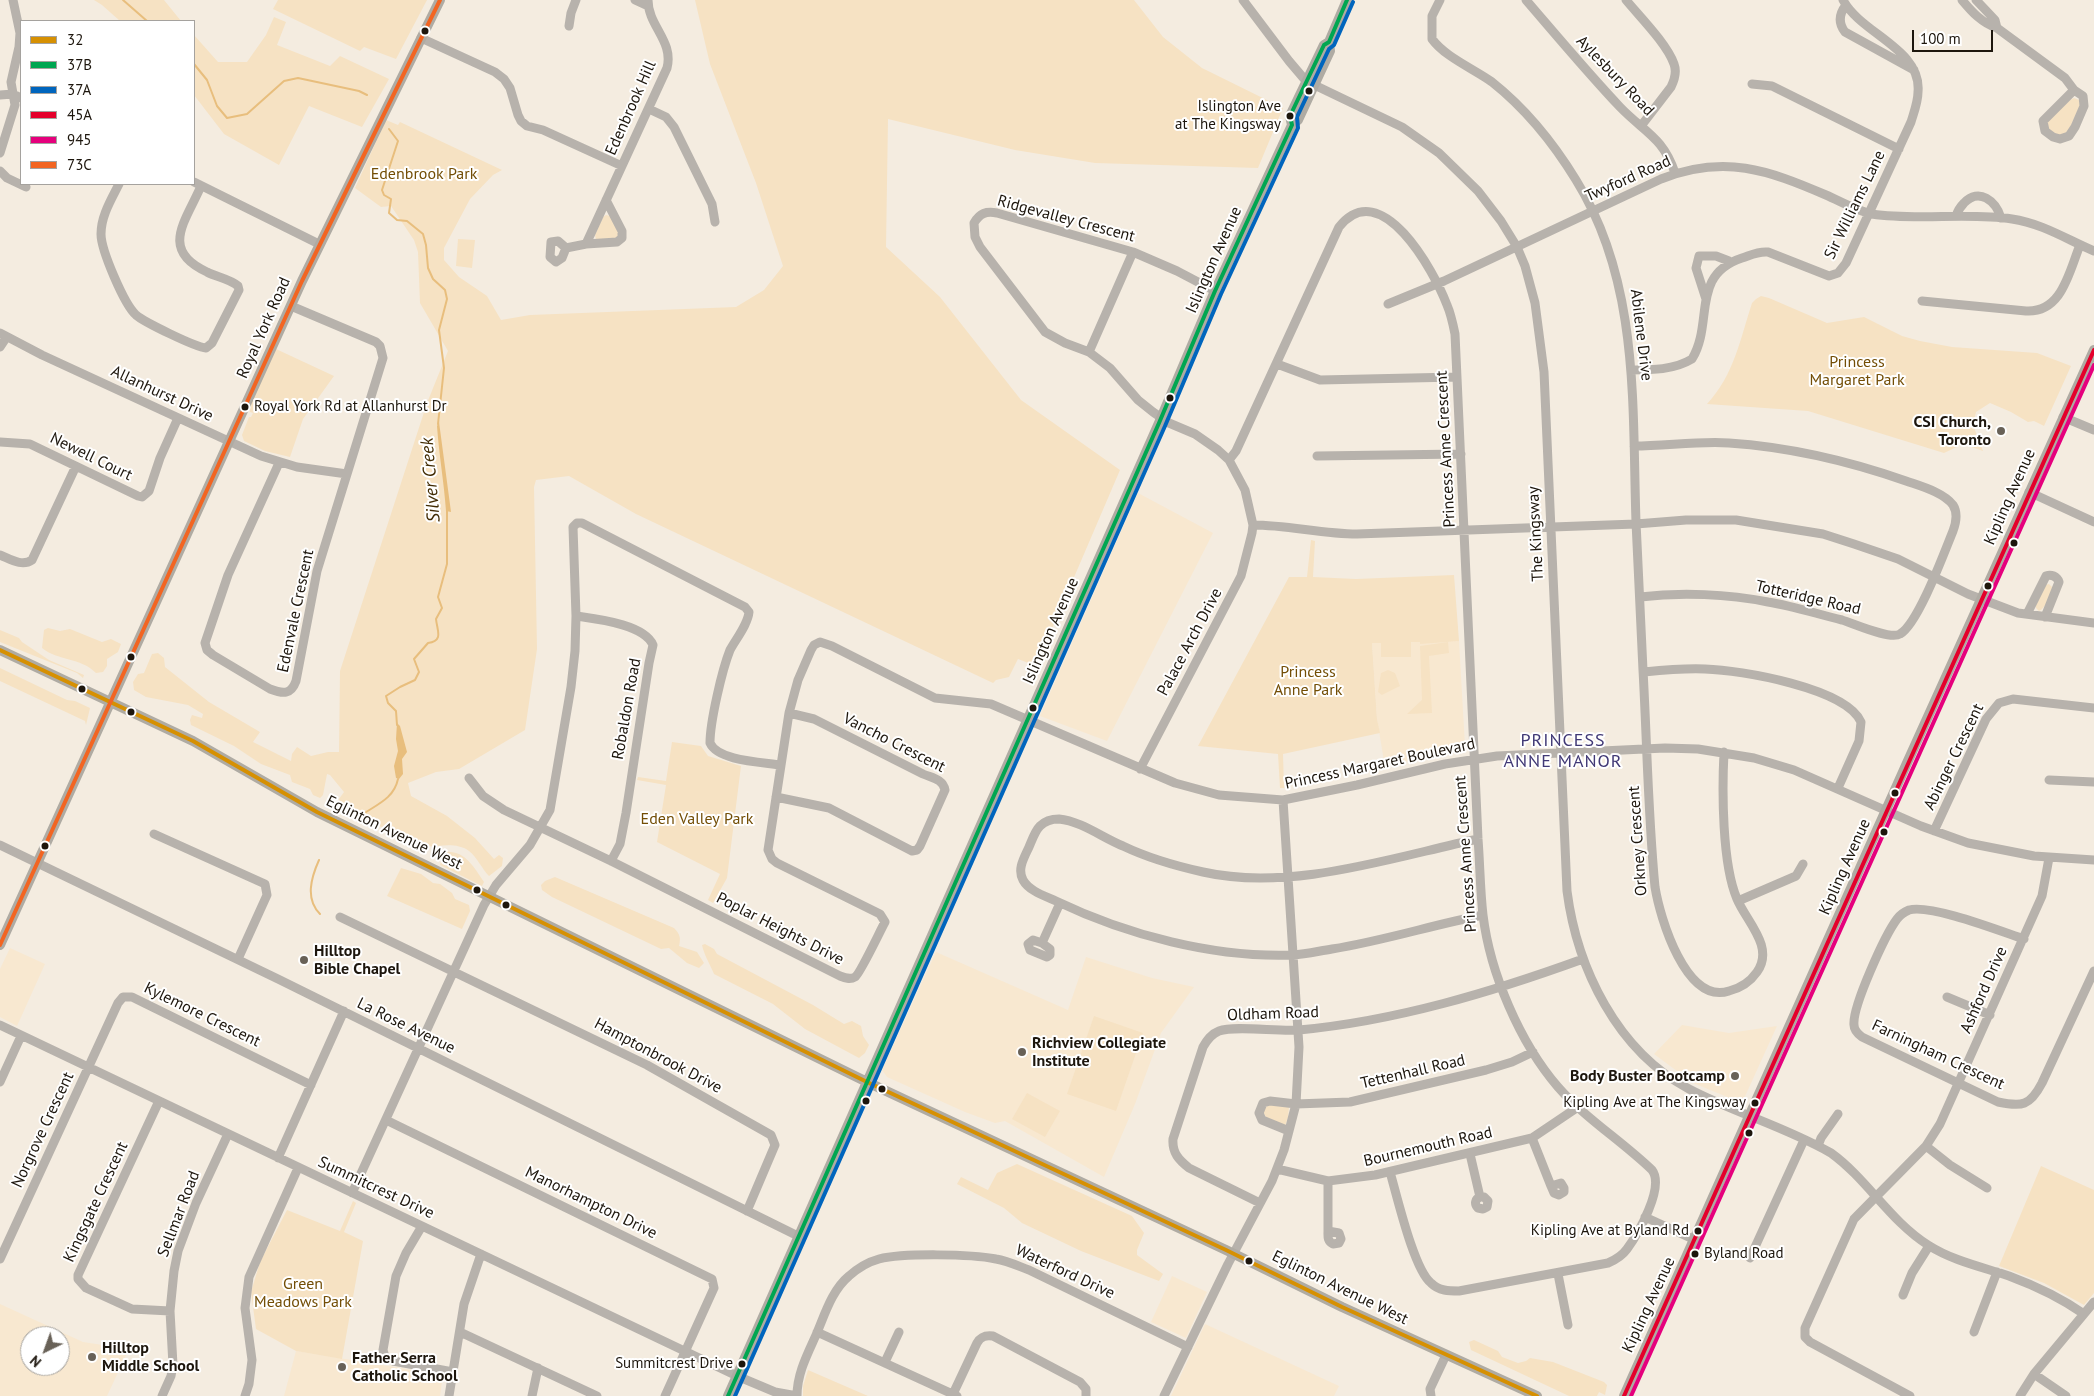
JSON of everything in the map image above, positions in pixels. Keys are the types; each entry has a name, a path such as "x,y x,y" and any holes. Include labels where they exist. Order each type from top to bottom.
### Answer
{"main road":[{"name":"Royal York Road","path":"0,945 319,244 440,0"},
{"name":"Islington Avenue","path":"728,1396 1162,418 1215,291 1292,125 1290,116 1310,83 1324,45 1329,42 1347,0"},
{"name":"Kipling Avenue","path":"1624,1396 2094,350"},
{"name":"Eglinton Avenue West","path":"0,650 193,740 317,812 867,1082 1234,1254 1342,1307 1536,1396"}],"street":[{"path":"0,153 17,96 11,82 20,38 19,23 13,0"},
{"path":"569,26 576,0"},
{"path":"635,0 648,3"},
{"name":"The Kingsway","path":"1244,0 1289,61 1310,83 1393,122 1439,153 1478,191 1501,221 1517,247 1533,290 1541,342 1567,891 1575,937 1583,960 1594,984 1615,1019 1631,1041 1654,1063 1689,1089 1818,1146 1836,1156 1909,1231 1929,1246 1952,1257 2041,1289 2063,1300 2084,1314"},
{"name":"Abilene Drive","path":"1440,0 1432,16 1432,40 1440,48 1493,83 1525,112 1557,150 1594,211 1609,248 1628,327 1646,749"},
{"path":"1626,0 1668,51 1675,69 1674,81 1671,87 1641,126"},
{"path":"1962,0 1975,15 1989,26 1997,28 2065,78 2085,100 2081,114 2068,136 2060,139 2053,137 2045,132 2043,121 2074,90"},
{"path":"1976,0 1995,20 1997,28"},
{"name":"Aylesbury Road","path":"1528,1 1620,107 1661,144 1668,154 1675,173"},
{"name":"Edenbrook Hill","path":"586,244 667,68 669,58 667,47 648,3"},
{"path":"1845,3 1866,26 1906,57 1914,70 1845,32 1840,22 1845,3"},
{"path":"421,38 490,70 504,79 510,88 521,121 527,126 543,130 622,166"},
{"name":"Sir Williams Lane","path":"1631,370 1654,370 1673,367 1692,358 1699,346 1709,287 1717,272 1729,261 1761,252 1780,256 1822,274 1834,275 1846,263 1911,122 1917,99 1918,81 1914,70"},
{"path":"1752,84 1772,86 1899,148"},
{"path":"0,95 17,96"},
{"path":"649,109 666,117 674,127 712,204 715,222"},
{"name":"Twyford Road","path":"1388,304 1438,284 1675,173 1714,166 1747,167 1783,176 1870,214 2001,218 2020,221 2043,228 2094,250"},
{"path":"0,171 7,178 20,184"},
{"path":"119,185 103,220 101,243 104,254 131,308 138,317 149,323 206,348 212,343 239,290 238,286 234,283 223,280 190,263 180,249 180,233 198,184 319,244"},
{"path":"22,185 26,187"},
{"path":"1956,216 1958,210 1967,200 1977,195 1988,198 1999,211 2001,218"},
{"path":"566,248 586,244 617,242 622,238 622,231 606,200"},
{"name":"Ridgevalley Crescent","path":"1215,291 1177,271 1133,252 990,211 982,213 974,223 976,240 1041,328 1065,343 1089,352 1110,368 1138,400 1162,418 1201,438 1229,460"},
{"name":"Princess Anne Crescent","path":"1229,460 1236,451 1339,227 1351,214 1357,211 1375,213 1392,223 1417,248 1438,284 1452,322 1457,377 1465,530 1478,838 1483,914 1488,944 1502,988 1514,1017 1533,1052 1558,1087 1578,1107 1643,1161 1655,1174 1654,1196 1645,1217 1626,1250 1608,1263 1558,1274 1460,1291 1443,1290 1432,1285 1419,1267 1390,1172"},
{"path":"1922,301 2026,311 2041,310 2048,307 2057,297 2080,245"},
{"path":"1089,352 1133,252"},
{"name":"Sir Williams Lane","path":"1706,299 1696,268 1699,256 1716,256 1729,261"},
{"name":"Edenvale Crescent","path":"279,463 231,569 205,643 207,650 213,655 270,689 280,693 288,693 292,690 296,681 317,572 383,363 380,346 376,342 291,306"},
{"path":"0,348 3,336"},
{"name":"Allanhurst Drive","path":"3,336 279,463 347,474"},
{"path":"1277,364 1320,380 1457,377"},
{"path":"2063,417 2094,430"},
{"name":"Newell Court","path":"0,442 30,444 138,496 145,495 178,418"},
{"path":"1634,446 1707,442 1763,446 1818,455 1859,465 1922,487 1953,505 1956,517 1954,531 1933,576"},
{"path":"1317,456 1461,454"},
{"path":"1229,460 1245,490 1253,524 1338,534 1636,524 1686,520 1736,520 1772,524 1823,534 1898,559 1981,598 2018,613 2094,623"},
{"path":"0,555 20,563 28,563 32,560 76,466"},
{"path":"2029,492 2094,522"},
{"path":"352,1193 453,971 489,897 496,885 530,845 550,810 571,687 576,616 573,527 577,523 582,523 745,608 749,612 749,618 736,638 722,676 710,743 715,751 724,756 781,765"},
{"name":"Palace Arch Drive","path":"1140,769 1234,592 1247,556 1253,524"},
{"path":"2027,614 2046,576 2051,575 2058,579 2059,582 2045,617"},
{"name":"Totteridge Road","path":"1640,596 1694,595 1769,602 1816,612 1892,636 1899,635 1913,621 1933,576"},
{"name":"Robaldon Road","path":"576,616 604,619 624,626 649,638 653,645 625,820 620,844 611,861"},
{"name":"Poplar Heights Drive","path":"469,778 478,791 490,801 541,828 840,976 853,979 860,971 885,922 884,918 880,914 772,859 768,850 789,713 798,680 814,645 820,642 832,646 935,698 984,702 1028,720"},
{"path":"1644,672 1672,669 1704,669 1742,673 1812,690 1849,706 1861,722 1860,735 1838,788"},
{"name":"Abinger Crescent","path":"1934,831 1986,719 1993,708 1999,703 2013,699 2094,708"},
{"name":"Vancho Crescent","path":"776,797 829,808 912,851 920,846 945,790 944,785 940,781 814,719 789,713"},
{"name":"Princess Margaret Boulevard","path":"1028,720 1175,783 1208,793 1282,800 1331,791 1475,758 1646,749 1698,749 1724,752 1774,763 1838,788 1934,831 1985,847 2049,858 2094,860"},
{"name":"Orkney Crescent","path":"1646,749 1653,865 1657,898 1663,919 1681,961 1696,982 1711,992 1726,992 1744,985 1758,970 1762,961 1762,945 1738,901 1730,881 1727,858 1724,752"},
{"path":"2049,780 2094,782"},
{"path":"1164,1396 1277,1169 1296,1104 1299,1063 1282,800"},
{"path":"1478,838 1325,873 1288,878 1240,877 1206,873 1125,847 1071,822 1057,819 1038,827 1022,861 1021,873 1028,887 1060,903 1138,934 1198,947 1254,954 1293,955 1375,940 1483,914"},
{"path":"154,834 265,884 267,895 238,959"},
{"name":"La Rose Avenue","path":"0,845 238,959 798,1236"},
{"name":"Ashford Drive","path":"1910,1396 1810,1342 1805,1337 1804,1331 1851,1225 1859,1213 1926,1146 1940,1124 2042,896 2049,858"},
{"path":"1738,901 1796,876 1803,864"},
{"path":"1042,943 1060,903"},
{"name":"Farningham Crescent","path":"2024,939 1956,916 1920,909 1903,913 1889,932 1856,1007 1853,1024 1855,1029 1862,1037 1998,1102 2017,1106 2025,1104 2032,1099 2042,1083 2094,971"},
{"path":"340,917 453,971"},
{"name":"Oldham Road","path":"1260,1203 1184,1164 1173,1151 1173,1139 1203,1047 1212,1035 1226,1030 1297,1030 1358,1022 1502,988 1583,960"},
{"name":"Hamptonbrook Drive","path":"453,971 647,1065 771,1135 776,1145 747,1211"},
{"name":"Kylemore Crescent","path":"89,1068 118,1003 123,997 128,996 311,1085"},
{"path":"1946,997 1990,1014"},
{"path":"278,1158 344,1011"},
{"name":"Summitcrest Drive","path":"0,1025 737,1376 775,1392 797,1396"},
{"path":"0,1082 21,1036"},
{"name":"Tettenhall Road","path":"1289,1131 1265,1122 1260,1116 1259,1109 1263,1103 1270,1101 1296,1104 1343,1103 1486,1070 1512,1062 1533,1052"},
{"name":"Norgrove Crescent","path":"0,1259 89,1068"},
{"name":"Kingsgate Crescent","path":"159,1101 78,1275 78,1279 86,1288 132,1309 170,1311"},
{"name":"Bournemouth Road","path":"1277,1169 1328,1181 1360,1178 1390,1172 1532,1138 1578,1107"},
{"path":"1818,1146 1821,1138 1838,1114"},
{"name":"Manorhampton Drive","path":"386,1120 712,1279 714,1288 685,1351"},
{"name":"Sellmar Road","path":"162,1396 171,1376 173,1365 170,1311 174,1271 184,1234 228,1134"},
{"path":"1532,1138 1551,1186"},
{"path":"1750,1258 1804,1140"},
{"path":"1926,1146 1950,1165 1987,1188"},
{"path":"1470,1154 1480,1197"},
{"path":"245,1396 249,1384 252,1360 246,1308 249,1277 298,1168"},
{"path":"1328,1181 1328,1231"},
{"path":"1645,1217 1695,1240"},
{"path":"422,1226 406,1252 396,1276 383,1350 385,1357 393,1361 453,1372"},
{"path":"1903,1295 1910,1278 1929,1246"},
{"path":"449,1396 467,1292 481,1254"},
{"name":"Waterford Drive","path":"797,1396 802,1367 838,1289 848,1276 868,1262 898,1256 979,1257 1005,1261 1029,1270 1188,1347"},
{"path":"1974,1332 1997,1272"},
{"path":"1558,1274 1568,1325"},
{"path":"2020,1396 2034,1374 2094,1302"},
{"path":"460,1332 598,1396"},
{"path":"817,1332 955,1395 977,1343 983,1336 993,1336 1080,1382 1086,1390 1086,1396"},
{"path":"885,1362 899,1332"},
{"path":"665,1396 685,1351"},
{"path":"1431,1396 1430,1389 1446,1355"},
{"path":"532,1396 538,1368"},
{"path":"2034,1374 2066,1396"}],"shaded area":[{"path":"439,422 451,512 446,511 437,426"},
{"path":"1138,493 1213,533 1107,741 1040,716"},
{"path":"1459,641 1465,746 1385,767 1377,719 1372,643"},
{"path":"397,723 400,726 407,752 402,759 403,774 399,779 396,778 394,766 398,751 396,739"},
{"path":"10,948 45,964 17,1026 0,1017 0,969"},
{"name":"Richview Collegiate Institute","path":"936,952 1068,1010 1086,957 1152,978 1194,987 1161,1033 1135,1104 1104,1177 1005,1121 995,1123 965,1112 887,1077 882,1070"},
{"path":"1682,1025 1729,1033 1777,1026 1742,1103 1693,1083 1654,1054"},
{"path":"1172,1276 1207,1292 1186,1338 1151,1322"},
{"name":"Hilltop Middle School","path":"0,1304 48,1326 20,1326 20,1376 70,1376 70,1336 83,1342 129,1349 107,1396 0,1396"},
{"path":"1205,1324 1339,1386 1334,1396 1171,1396"},
{"name":"Father Serra Catholic School","path":"296,1351 443,1375 440,1396 284,1396"}],"green space":[{"path":"94,0 164,0 180,20 119,20"},
{"path":"278,0 427,0 396,59 364,47 360,51 273,9"},
{"name":"Edenbrook Park","path":"695,0 1134,0 1163,37 1202,68 1283,108 1258,168 1095,163 1015,150 888,119 886,247 940,297 1021,400 1120,470 1036,666 1018,659 1009,677 996,680 993,683 636,514 569,476 536,480 534,487 537,649 525,730 459,769 436,772 408,783 411,796 447,816 475,838 494,859 499,855 503,858 502,866 489,876 472,854 463,848 450,845 418,846 366,819 353,808 346,809 340,807 339,799 344,792 330,775 327,774 323,795 320,798 313,795 310,789 292,782 290,775 261,764 234,746 191,725 192,715 202,718 203,714 188,705 146,697 134,690 133,682 138,674 144,673 152,654 158,653 164,658 165,667 209,702 260,732 253,742 291,761 292,754 297,747 311,756 328,752 339,752 340,671 427,403 448,351 420,303 418,252 414,240 391,206 381,207 355,188 386,120 398,125 400,122 502,170 493,175 470,199 444,248 444,260 459,277 487,296 501,320 530,315 736,307 764,290 783,266 756,183 710,64"},
{"path":"274,17 286,22 277,45 330,66 340,56 389,79 362,127 309,106 279,165 224,134 195,96 195,36 218,62 247,62 266,35"},
{"path":"2074,98 2079,100 2080,105 2068,132 2060,136 2049,130 2047,123 2049,119"},
{"path":"606,215 610,216 619,232 618,238 596,240 595,235 603,217"},
{"path":"458,239 475,240 472,268 456,266"},
{"name":"Princess Margaret Park","path":"1761,296 1827,323 1864,317 1902,336 1920,341 1952,347 2037,353 2071,366 2044,426 2034,421 2028,422 1990,403 1976,412 1973,425 1983,451 1963,444 1944,453 1808,411 1707,404 1724,381 1730,369 1740,344 1752,303"},
{"path":"276,349 334,376 303,419 290,457 265,451 244,441 242,435 249,417 253,413 250,412 251,406 260,381"},
{"name":"Princess Anne Park","path":"1311,540 1315,541 1313,577 1356,579 1454,575 1459,641 1420,644 1420,642 1411,642 1411,657 1381,657 1381,643 1372,643 1377,719 1380,733 1283,754 1284,788 1280,788 1278,754 1198,746 1289,577 1307,577"},
{"path":"2049,584 2052,587 2049,597 2044,607 2039,611 2036,605 2045,585"},
{"path":"48,628 60,631 70,629 102,642 111,639 121,644 118,652 107,659 107,666 103,672 96,673 83,664 55,655 42,648 44,630"},
{"path":"0,630 19,638 49,660 84,675 83,678 77,673 0,642"},
{"path":"1448,642 1449,653 1429,656 1432,713 1407,714 1422,700 1420,646"},
{"path":"0,668 67,700 75,701 90,708 86,725 85,721 0,681"},
{"path":"1388,670 1395,673 1400,686 1382,695 1378,692 1381,673"},
{"name":"Eden Valley Park","path":"672,742 701,746 708,756 741,766 727,878 713,903 708,900 720,874 657,842 666,785 637,780 638,777 666,781"},
{"path":"444,852 458,854 468,860 484,882 482,886 440,865"},
{"path":"401,868 421,874 433,883 440,884 452,893 455,899 469,905 470,911 462,929 387,896"},
{"path":"555,877 674,928 678,932 679,946 697,952 704,963 699,968 687,963 669,948 661,949 552,897 542,890 541,885"},
{"path":"705,944 714,949 717,954 813,1005 844,1024 852,1021 861,1026 863,1036 869,1045 865,1053 859,1058 805,1029 773,1004 714,974 703,949 702,945"},
{"path":"1094,1016 1143,1033 1116,1111 1067,1094"},
{"path":"1027,1093 1060,1111 1045,1137 1012,1119"},
{"path":"1270,1104 1289,1107 1285,1126 1268,1121 1262,1110"},
{"path":"1017,1164 1132,1216 1144,1233 1137,1250 1137,1255 1163,1274 1159,1281 1081,1251 1022,1223 1004,1208 957,1184 961,1177 988,1190 997,1173"},
{"path":"2041,1166 2094,1190 2094,1293 2084,1305 2044,1283 1999,1266"},
{"name":"Green Meadows Park","path":"353,1201 356,1203 344,1232 363,1241 342,1359 296,1351 256,1329 251,1292 260,1262 287,1210 340,1231"},
{"path":"1474,1340 1498,1351 1502,1357 1518,1363 1530,1358 1553,1362 1604,1382 1607,1385 1605,1395 1599,1392 1597,1396 1569,1396 1471,1350 1469,1342"},
{"path":"808,1370 868,1396 803,1396 803,1386"}],"waterway":[{"name":"Silver Creek","path":"123,0 146,20"},
{"name":"Silver Creek","path":"195,65 207,80 217,106 227,118 247,114 284,81 298,78 359,91 367,95"},
{"name":"Silver Creek","path":"389,129 398,141 382,190 384,195 391,199 389,213 397,220 407,221 423,234 428,268 433,279 445,290 447,299 439,330 444,368 438,424"},
{"name":"Silver Creek","path":"397,725 396,711 388,703 386,696 415,680 419,672 414,659 428,643 433,642 438,637 436,619 442,608 438,597 447,564 447,511"},
{"name":"Silver Creek","path":"363,814 389,796 396,786 398,779"},
{"name":"Silver Creek","path":"319,860 312,881 311,895 312,902 320,914"}],"transit line":[{"name":"73C","path":"0,945 302,281 440,0"},
{"name":"37B","path":"728,1396 1159,423 1215,291 1292,125 1290,116 1324,45 1329,42 1347,0"},
{"name":"37A","path":"735,1396 1165,426 1221,294 1298,128 1297,117 1329,49 1334,45 1353,2"},
{"name":"45A","path":"1624,1396 2094,350"},
{"name":"945","path":"1631,1396 2094,365"},
{"name":"32","path":"0,650 193,741 317,812 867,1082 1226,1250 1342,1307 1537,1396"}],"place":[{"name":"Islington Ave at The Kingsway","path":"1290,116"},
{"name":"Royal York Rd at Allanhurst Dr","path":"245,407"},
{"name":"CSI Church, Toronto","path":"2001,431"},
{"name":"Hilltop Bible Chapel","path":"304,960"},
{"name":"Richview Collegiate Institute","path":"1022,1052"},
{"name":"Body Buster Bootcamp","path":"1735,1076"},
{"name":"Kipling Ave at The Kingsway","path":"1755,1103"},
{"name":"Kipling Ave at Byland Rd","path":"1698,1231"},
{"name":"Byland Road","path":"1695,1254"},
{"name":"Hilltop Middle School","path":"92,1357"},
{"name":"Summitcrest Drive","path":"742,1364"},
{"name":"Father Serra Catholic School","path":"342,1367"}],"district":[{"name":"PRINCESS ANNE MANOR","path":"1563,751"}]}
